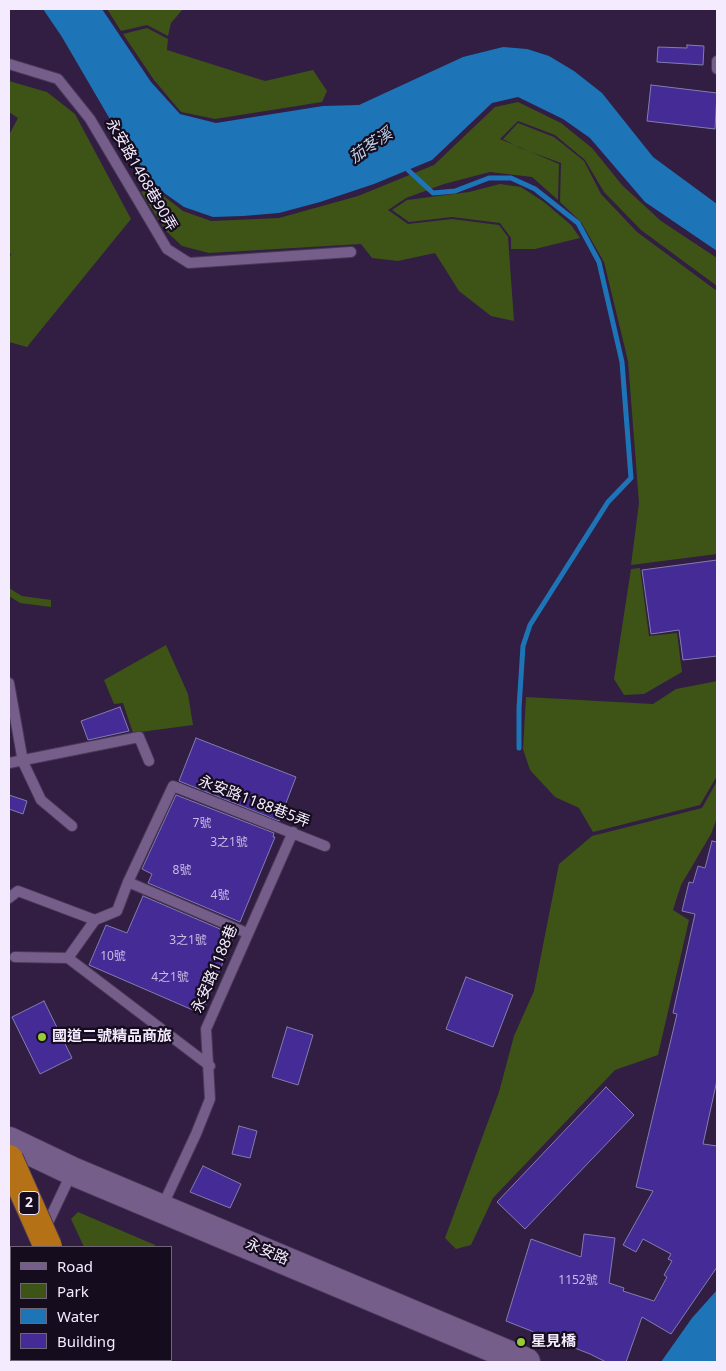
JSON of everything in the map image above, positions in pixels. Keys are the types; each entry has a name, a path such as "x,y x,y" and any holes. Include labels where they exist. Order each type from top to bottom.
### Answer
{"highway":[{"name":"2","path":"9,1159 48,1246"}],"main road":[{"name":"永安路","path":"9,1140 72,1171 162,1207 526,1362"}],"lane":[{"path":"717,61 717,70"},
{"name":"永安路1468巷90弄","path":"9,64 58,79 90,119 167,249 189,264 351,252"},
{"path":"9,683 23,762 41,800 72,826"},
{"path":"9,763 23,762 139,737 149,761"},
{"name":"永安路1188巷5弄","path":"128,882 172,786 325,846"},
{"name":"永安路1188巷","path":"162,1207 210,1099 210,1066 206,1029 293,832"},
{"path":"68,958 95,920 118,911 128,882 247,933"},
{"path":"9,898 18,891 95,920"},
{"path":"15,957 68,958 210,1066"},
{"path":"37,1246 72,1171"}],"green space":[{"path":"107,9 183,9 171,23 168,36 147,25 121,31"},
{"path":"147,28 168,39 167,50 265,81 313,70 327,91 322,102 215,119 181,112 154,80 123,34"},
{"path":"9,81 47,92 75,114 131,219 27,347 9,342 9,260 11,254 9,252 9,135 18,118 9,112"},
{"path":"518,102 561,123 592,148 622,185 661,221 717,258 717,286 641,230 604,192 585,160 555,135 518,121 500,139 559,164 558,200 532,177 490,172 444,184 406,198 388,210 408,224 452,219 499,225 508,237 514,321 491,316 459,291 435,253 398,261 372,258 361,244 209,253 182,246 166,231 141,192 152,187 183,211 211,221 279,218 358,196 434,165 495,107"},
{"path":"518,123 554,137 584,161 601,194 637,232 717,291 717,554 631,565 639,503 628,361 604,262 581,222 560,202 561,163 520,148 503,139"},
{"path":"500,184 521,187 544,202 571,225 580,238 535,249 511,249 511,238 500,223 452,217 409,222 392,210 407,200 469,192"},
{"path":"640,568 649,636 677,633 682,672 644,694 624,695 614,679 631,569"},
{"path":"9,588 22,596 51,600 51,607 20,603 9,596"},
{"path":"166,645 188,694 193,725 133,733 123,703 114,704 104,680"},
{"path":"717,681 717,776 700,805 593,832 579,808 555,797 530,770 523,749 526,697 653,704 676,689"},
{"path":"717,781 717,818 711,834 681,885 673,910 689,920 658,1055 615,1070 493,1198 471,1245 456,1249 445,1238 499,1092 514,1036 534,991 559,864 592,836 702,808"},
{"path":"78,1212 155,1245 84,1246 71,1219"}],"water":[{"name":"茄苳溪","path":"43,9 102,9 151,82 180,114 216,123 323,106 359,105 463,57 503,47 527,49 549,56 574,71 602,93 653,157 717,204 717,251 645,202 590,138 563,119 518,97 492,103 432,160 374,184 320,202 279,213 243,216 213,217 184,207 160,190 125,145 62,37"},
{"path":"717,1290 717,1362 661,1362 692,1318"}],"building":[{"path":"687,45 704,46 703,65 657,62 658,47 687,48"},
{"path":"651,85 717,93 715,129 647,121"},
{"path":"717,560 717,656 683,660 679,630 651,634 642,570"},
{"path":"120,707 129,731 88,740 81,721"},
{"path":"196,738 296,777 279,821 179,781"},
{"path":"9,795 27,801 23,814 9,809"},
{"path":"176,795 274,833 273,837 275,837 240,922 148,883 152,874 142,869"},
{"path":"712,841 717,842 717,1080 703,1144 717,1146 717,1267 671,1334 642,1317 626,1362 606,1362 506,1321 531,1239 581,1257 584,1234 615,1238 609,1283 624,1288 623,1291 654,1301 667,1277 664,1275 672,1261 668,1259 671,1254 643,1239 636,1252 623,1245 653,1191 636,1187 677,1014 673,1013 695,914 682,911 689,882 693,883 698,866 705,868"},
{"path":"143,896 234,935 202,1014 89,965 106,925 127,933"},
{"path":"466,977 513,995 493,1047 446,1029"},
{"name":"國道二號精品商旅","path":"44,1001 72,1058 40,1074 12,1017"},
{"path":"287,1027 313,1035 298,1085 272,1077"},
{"path":"606,1087 634,1115 525,1229 497,1202"},
{"path":"239,1126 257,1131 250,1158 232,1154"},
{"path":"203,1166 241,1184 230,1208 190,1192"}],"waterway":[{"path":"408,170 433,193 455,191 489,178 511,178 535,189 578,223 599,262 622,362 631,478 608,502 530,625 523,646 519,708 519,748"}],"place":[{"name":"國道二號精品商旅","path":"42,1037"},
{"name":"星見橋","path":"521,1342"}]}
